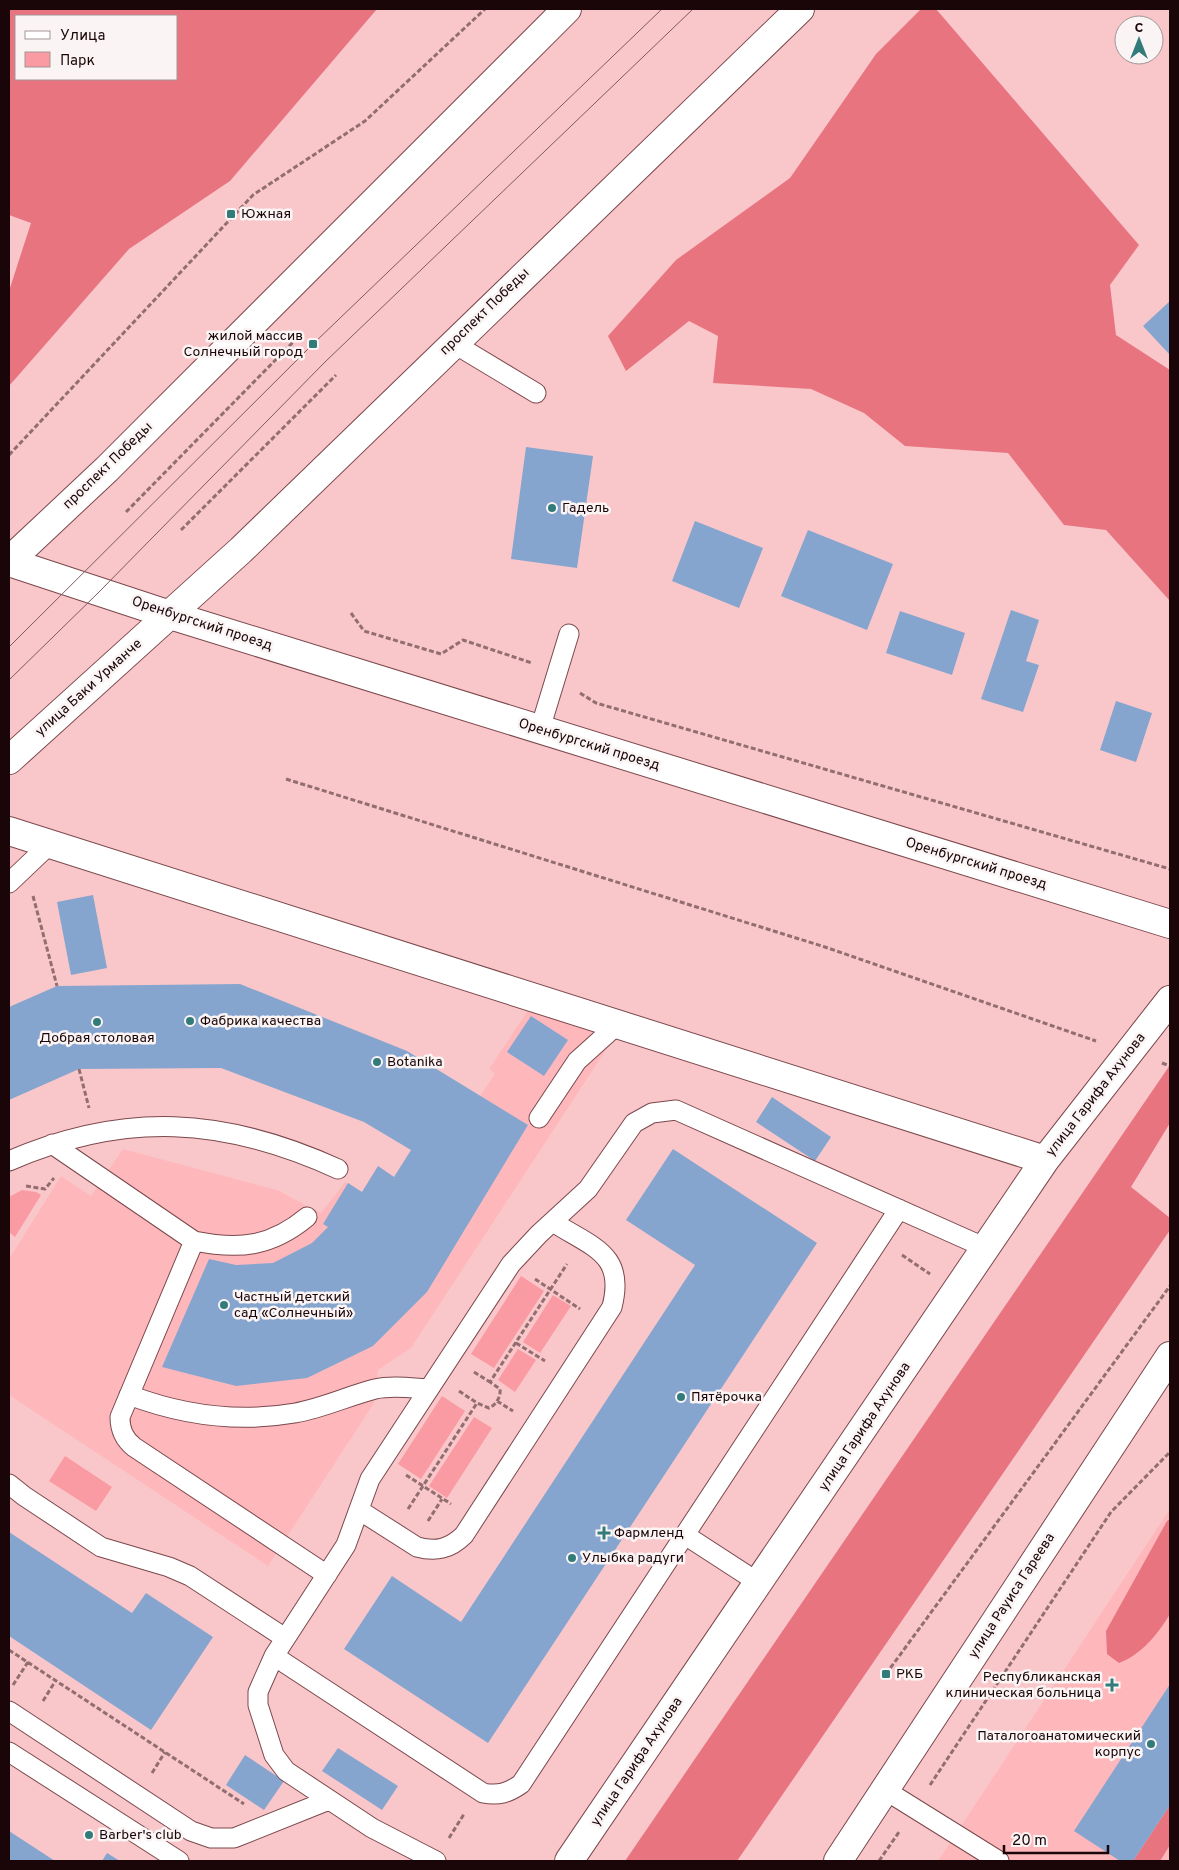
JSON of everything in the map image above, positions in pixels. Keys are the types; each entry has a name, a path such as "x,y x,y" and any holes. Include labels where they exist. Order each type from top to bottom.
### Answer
{"main road":[{"name":"проспект Победы","path":"9,561 114,462 566,9"},
{"name":"проспект Победы","path":"170,615 241,550 800,9"},
{"name":"Оренбургский проезд","path":"9,561 170,615 1170,924"},
{"name":"улица Баки Урманче","path":"9,760 170,615"},
{"path":"9,831 1045,1160"},
{"name":"улица Гарифа Ахунова","path":"569,1861 1045,1160 1170,1000"},
{"name":"улица Рауиса Гареева","path":"838,1861 1170,1356"}],"lane":[{"path":"453,343 536,393"},
{"path":"540,729 554,676 569,634"},
{"path":"9,883 50,844"},
{"path":"539,1118 577,1061 618,1024"},
{"path":"436,1861 398,1843 286,1771 274,1754 257,1699 259,1685 285,1638 346,1545 370,1479 511,1264 539,1234 588,1188 634,1123 645,1115 664,1110 676,1110 986,1248"},
{"path":"9,1161 52,1144 96,1133 132,1128 182,1126 221,1130 268,1140 338,1169"},
{"path":"52,1144 194,1241 221,1246 250,1245 274,1239 294,1228 307,1217"},
{"path":"274,1656 479,1790 492,1795 511,1792 521,1784 899,1209"},
{"path":"359,1510 417,1547 439,1550 457,1542 474,1519 602,1324 612,1307 616,1294 613,1269 608,1257 553,1222"},
{"path":"194,1241 120,1417 122,1432 126,1440 327,1574"},
{"path":"129,1395 187,1413 259,1417 294,1413 330,1405 376,1389 429,1389"},
{"path":"9,1484 101,1547 169,1567 190,1576 285,1638"},
{"path":"685,1534 759,1583"},
{"path":"9,1711 191,1831 222,1839 234,1838 329,1800"},
{"path":"9,1752 179,1861"},
{"path":"885,1790 999,1861"}],"path":[{"path":"9,454 253,195 365,122 485,9"},
{"path":"126,512 300,335"},
{"path":"181,530 336,375"},
{"path":"350,613 364,631 441,654 463,640 533,663 596,703 1170,869"},
{"path":"286,779 824,947 1170,1066"},
{"path":"26,867 57,986"},
{"path":"79,1070 96,1133"},
{"path":"880,1240 936,1277"},
{"path":"393,1532 477,1403 490,1408 497,1401 500,1389 490,1382 582,1241"},
{"path":"511,1264 602,1324"},
{"path":"886,1674 1170,1286"},
{"path":"879,1861 1111,1512 1170,1452"},
{"path":"383,1460 474,1519"},
{"path":"9,1650 273,1822"},
{"path":"9,1691 28,1662"},
{"path":"446,1843 479,1790"}],"shaded area":[{"path":"9,9 377,9 230,181 129,249 9,386 9,291 31,223 9,215"},
{"path":"921,9 936,9 1139,245 1110,285 1116,335 1170,370 1170,601 1106,530 1064,525 1008,453 905,446 864,413 811,389 713,383 718,336 689,321 626,371 608,336 676,260 790,178 876,54"},
{"name":"Частный детский сад «Солнечный»","path":"529,1009 593,1031 607,1048 411,1348 378,1370 374,1403 268,1566 9,1395 9,1259 61,1176 91,1196 123,1149 277,1190 321,1213 345,1182 362,1192 378,1166 394,1177 445,1261 528,1125 480,1096 495,1074 489,1069"},
{"path":"1170,1065 1170,1123 1131,1187 1170,1218 1170,1230 737,1861 625,1861"},
{"name":"Республиканская клиническая больница","path":"1170,1509 1170,1861 938,1861"},
{"path":"1170,1519 1170,1614 1160,1629 1142,1649 1119,1663 1107,1654 1106,1631 1167,1521"},
{"path":"1170,1805 1170,1845 1160,1861 1133,1861"}],"green space":[{"path":"22,1190 36,1192 41,1195 15,1237 9,1232 9,1197"},
{"path":"521,1276 544,1291 494,1368 471,1354"},
{"path":"553,1295 571,1306 540,1353 523,1342"},
{"path":"518,1349 536,1360 515,1392 498,1380"},
{"path":"442,1396 465,1411 421,1479 398,1464"},
{"path":"474,1417 492,1428 447,1498 429,1486"},
{"path":"65,1456 112,1487 96,1511 49,1481"}],"building":[{"path":"1170,301 1170,355 1143,326"},
{"name":"Гадель","path":"526,447 593,456 577,568 511,559"},
{"path":"695,521 763,548 739,608 672,581"},
{"path":"808,530 893,564 867,630 781,596"},
{"path":"1011,610 1039,620 1026,661 1039,665 1023,712 981,699"},
{"path":"900,611 965,633 952,675 886,653"},
{"path":"1116,701 1152,713 1136,762 1100,750"},
{"path":"93,895 107,968 71,975 57,902"},
{"path":"240,984 407,1051 528,1125 427,1292 373,1346 307,1378 236,1386 162,1367 209,1259 236,1265 273,1263 312,1243 328,1227 323,1224 348,1183 362,1192 378,1166 394,1177 411,1150 364,1122 221,1068 79,1069 9,1100 9,1007 57,986"},
{"path":"531,1016 568,1040 544,1076 507,1052"},
{"path":"772,1097 831,1137 815,1161 756,1122"},
{"path":"673,1149 817,1243 488,1743 344,1649 392,1576 461,1622 695,1265 626,1220"},
{"path":"9,1532 132,1613 146,1593 213,1637 151,1730 9,1636"},
{"name":"Паталогоанатомический корпус","path":"1170,1684 1170,1805 1133,1861 1120,1861 1074,1831"},
{"path":"338,1748 398,1786 382,1810 322,1771"},
{"path":"245,1755 284,1781 264,1810 226,1785"},
{"path":"9,1831 55,1861 9,1861"},
{"path":"107,1853 120,1861 102,1861"}],"tram line":[{"path":"9,647 313,344 662,9"},
{"path":"9,680 99,592 325,362 693,9"}],"place":[{"name":"Южная","path":"231,214"},
{"name":"жилой массив Солнечный город","path":"313,344"},
{"name":"Гадель","path":"552,508"},
{"name":"Фабрика качества","path":"190,1021"},
{"name":"Добрая столовая","path":"97,1022"},
{"name":"Botanika","path":"377,1062"},
{"name":"Частный детский сад «Солнечный»","path":"224,1305"},
{"name":"Пятёрочка","path":"681,1397"},
{"name":"Фармленд","path":"604,1533"},
{"name":"Улыбка радуги","path":"572,1558"},
{"name":"РКБ","path":"886,1674"},
{"name":"Республиканская клиническая больница","path":"1112,1685"},
{"name":"Паталогоанатомический корпус","path":"1151,1744"},
{"name":"Barber's club","path":"89,1835"}]}
